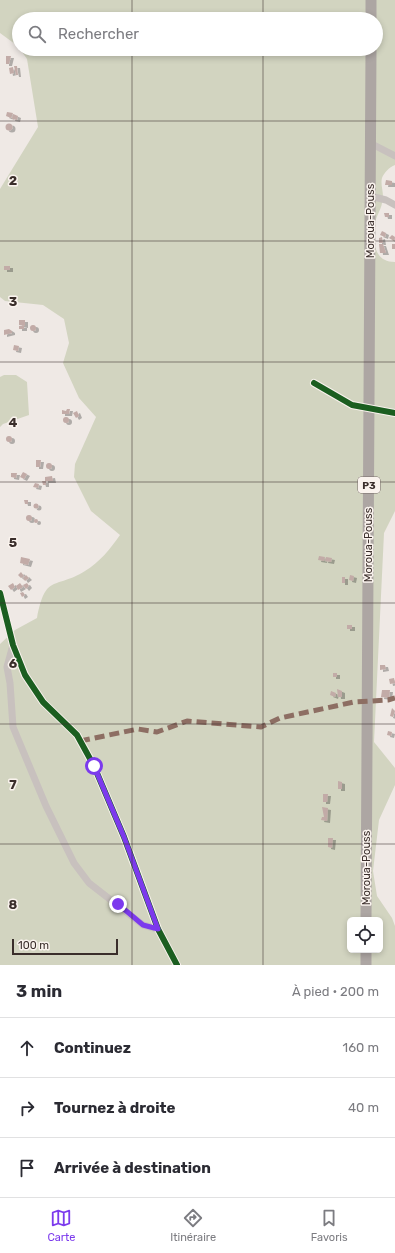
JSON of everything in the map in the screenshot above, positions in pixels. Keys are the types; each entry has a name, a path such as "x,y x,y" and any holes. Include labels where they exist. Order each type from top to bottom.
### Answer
{"main road":[{"path":"371,0 371,12"},
{"name":"Moroua-Pouss","path":"366,917 371,56"},
{"path":"366,953 366,965"}],"street":[{"path":"370,143 395,156"},
{"path":"370,196 386,200 395,205"},
{"path":"314,383 352,405 395,413"},
{"path":"0,593 13,645 25,675 44,702 76,735 94,766 124,837 158,929 177,965"},
{"path":"13,645 7,668 10,684 13,727 46,806 74,863 89,883 143,925 158,929"}],"green space":[{"path":"0,0 395,0 395,165 387,170 382,178 383,200 374,230 378,254 388,261 395,262 395,511 384,533 374,742 395,768 395,785 379,820 373,871 377,896 392,918 395,926 395,965 0,965 0,644 15,630 37,618 40,604 48,588 74,577 95,564 120,535 91,511 74,477 75,464 96,417 79,398 63,363 69,343 64,319 43,305 5,301 0,297 0,189 38,127 27,59 25,56 383,56 383,12 12,12 12,42 0,33"},
{"path":"4,375 16,375 27,382 29,415 3,424 0,427 0,377"}],"building":[{"path":"6,56 11,56 9,64 6,64"},
{"path":"14,66 17,66 18,75 16,75"},
{"path":"13,67 14,73 10,74 9,68"},
{"path":"7,112 13,113 11,118 6,116"},
{"path":"13,114 18,116 17,120 12,119"},
{"path":"9,124 12,127 9,130 6,127"},
{"path":"386,180 392,181 392,185 385,185"},
{"path":"384,213 389,213 389,217 385,217"},
{"path":"382,231 386,233 385,237 380,235"},
{"path":"392,235 395,237 394,241 389,238"},
{"path":"382,237 383,243 379,243 379,238"},
{"path":"379,244 383,244 386,253 380,253"},
{"path":"392,244 395,244 395,249 392,249"},
{"path":"4,266 10,266 10,270 4,270"},
{"path":"19,320 25,320 25,326 19,325"},
{"path":"33,325 36,328 33,331 30,328"},
{"path":"19,326 24,326 24,329 19,329"},
{"path":"9,329 12,333 4,335 4,330"},
{"path":"14,345 19,346 18,351 13,350"},
{"path":"67,409 70,409 69,414 62,414 62,410 66,411"},
{"path":"77,411 79,416 76,418 73,413"},
{"path":"66,417 69,420 66,423 63,420"},
{"path":"9,436 12,439 9,442 6,439"},
{"path":"36,460 41,460 40,467 36,467"},
{"path":"49,463 52,466 49,469 46,466"},
{"path":"23,472 27,474 24,479 20,477"},
{"path":"11,473 17,473 16,478 11,477"},
{"path":"52,476 53,481 46,481 46,485 43,485 42,481 45,481 45,477"},
{"path":"35,483 39,484 38,488 33,487"},
{"path":"24,500 28,500 28,504 25,504"},
{"path":"36,503 39,506 36,509 33,506"},
{"path":"29,515 32,518 29,521 26,518"},
{"path":"34,519 38,519 38,523 34,523"},
{"path":"319,556 325,557 324,561 318,560"},
{"path":"21,557 30,559 28,565 20,563"},
{"path":"326,557 332,558 331,562 325,561"},
{"path":"21,572 24,576 21,578 18,575"},
{"path":"26,575 29,578 25,581 23,578"},
{"path":"350,575 354,576 353,581 349,580"},
{"path":"342,577 345,577 345,583 342,583"},
{"path":"13,583 15,587 11,590 8,586"},
{"path":"20,583 23,587 18,590 16,586"},
{"path":"27,583 29,586 26,589 23,585"},
{"path":"23,592 25,595 22,597 20,593"},
{"path":"347,625 352,625 352,629 347,629"},
{"path":"380,665 385,665 386,669 380,670"},
{"path":"333,673 337,673 337,677 333,677"},
{"path":"394,678 395,683 390,684 389,679"},
{"path":"337,689 342,691 342,697 338,697"},
{"path":"382,690 390,690 389,698 381,697"},
{"path":"331,691 336,693 335,697 330,695"},
{"path":"392,708 395,711 393,717 390,716"},
{"path":"388,731 392,732 391,736 387,735"},
{"path":"338,781 342,782 342,789 338,789"},
{"path":"323,794 328,794 327,802 323,802"},
{"path":"322,807 328,808 327,821 321,820 322,817 324,817"},
{"path":"328,838 333,838 332,848 328,847"}],"marked path":[{"path":"80,741 138,729 157,732 187,721 261,727 280,718 354,702 388,700 395,698"}],"cycle path":[{"path":"314,383 352,405 395,413"},
{"path":"0,593 13,645 25,675 43,702 77,735 94,766 124,837 158,929 177,965"}],"route":[{"path":"94,766 124,837 158,929 143,925 118,904"}]}
